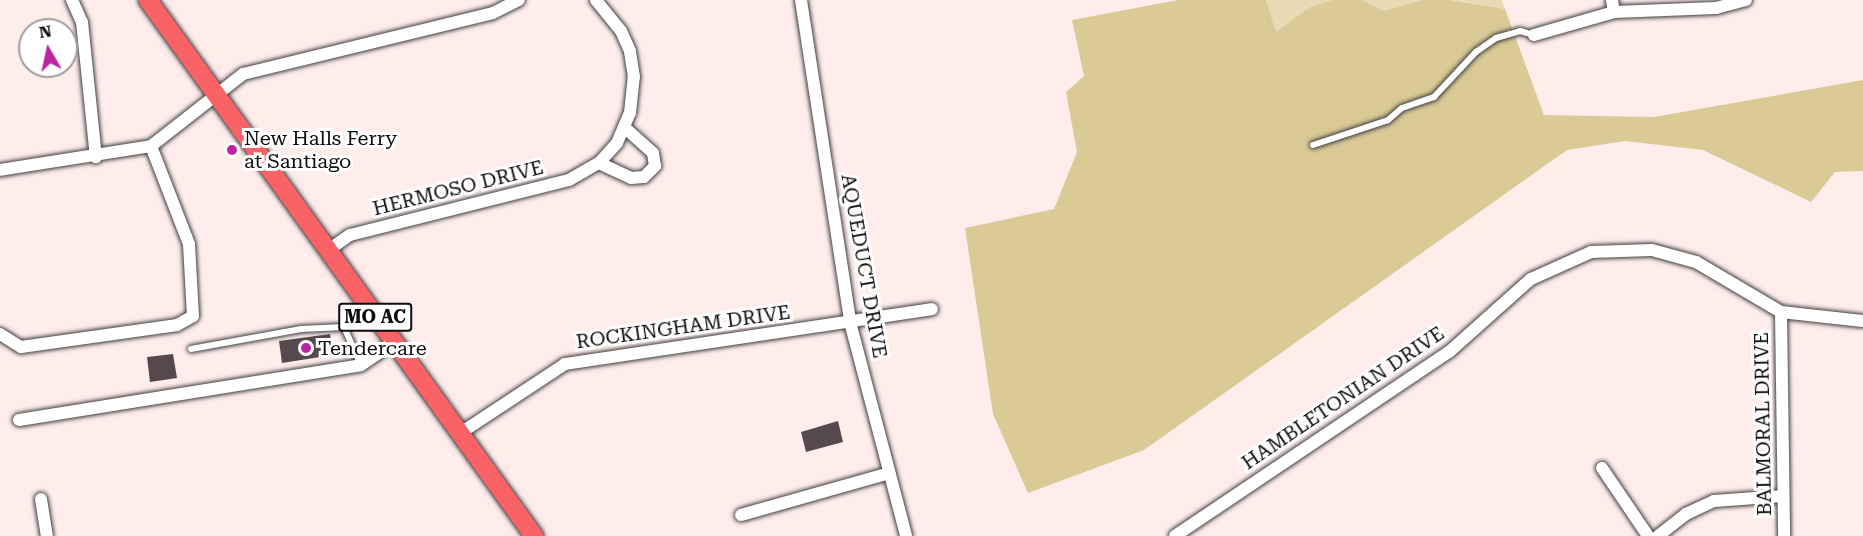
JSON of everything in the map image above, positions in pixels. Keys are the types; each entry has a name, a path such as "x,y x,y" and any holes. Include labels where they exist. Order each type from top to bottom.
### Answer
{"main road":[{"name":"MO AC","path":"148,0 534,536"}],"street":[{"path":"72,0 82,22 96,157"},
{"path":"0,170 96,157 151,146 217,98 243,74 493,13 519,0"},
{"name":"HERMOSO DRIVE","path":"327,251 350,235 569,180 599,163 617,143 630,113 634,77 630,51 621,31 596,0"},
{"name":"AQUEDUCT DRIVE","path":"801,0 850,322 906,536"},
{"path":"1534,35 1613,6 1716,8 1746,0"},
{"path":"599,163 631,178 644,177 655,166 653,153 624,127"},
{"path":"0,334 21,347 177,326 193,316 189,244 151,146"},
{"name":"HAMBLETONIAN DRIVE","path":"1175,536 1449,352 1531,279 1591,252 1652,250 1696,262 1781,312 1863,321"},
{"name":"ROCKINGHAM DRIVE","path":"459,434 565,364 932,309"},
{"name":"BALMORAL DRIVE","path":"1781,312 1784,536"},
{"path":"19,420 361,365 393,343"},
{"path":"1602,468 1648,536"},
{"path":"741,515 889,473"},
{"path":"1658,536 1686,514 1714,501 1783,496"},
{"path":"41,499 47,536"}],"lane":[{"path":"1313,145 1388,120 1402,108 1434,98 1476,52 1496,38 1520,31 1534,35"},
{"path":"191,349 301,329 344,327 371,312"},
{"path":"344,327 361,365"}],"shaded area":[{"path":"1178,0 1266,0 1276,32 1310,7 1332,0 1362,0 1384,11 1421,0 1451,0 1505,9 1544,115 1654,117 1863,80 1863,171 1835,172 1811,202 1703,150 1625,141 1567,150 1144,450 1028,493 993,414 965,228 1054,209 1077,152 1066,92 1084,76 1072,20"},
{"path":"1266,0 1332,0 1310,7 1276,32"},
{"path":"1362,0 1421,0 1384,11"},
{"path":"1451,0 1502,0 1505,9 1466,2"}],"building":[{"name":"Tendercare","path":"330,334 333,355 282,363 279,341"},
{"path":"173,354 177,378 150,382 147,357"},
{"path":"838,421 843,442 806,452 801,432"}],"place":[{"name":"New Halls Ferry at Santiago","path":"232,150"},
{"name":"Tendercare","path":"306,348"}]}
